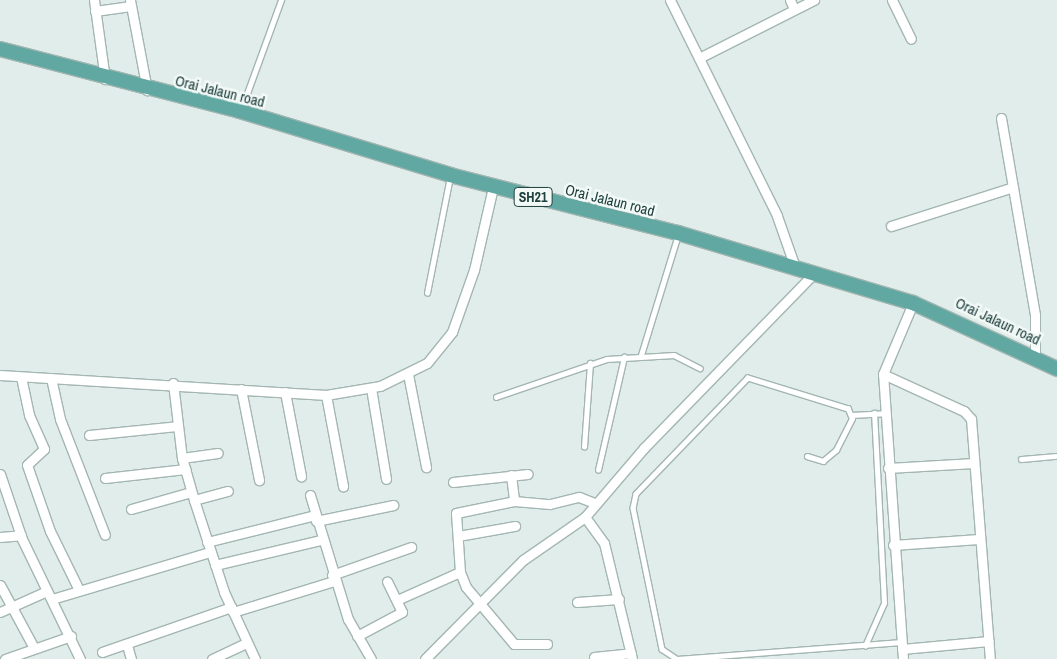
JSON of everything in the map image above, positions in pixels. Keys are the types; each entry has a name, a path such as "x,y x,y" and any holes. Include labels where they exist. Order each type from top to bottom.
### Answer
{"main road":[{"name":"Orai Jalaun road","path":"0,49 147,90 240,112 493,187 678,233 796,270 913,303 1035,355 1057,369"}],"street":[{"path":"94,0 106,79"},
{"path":"670,0 784,231 796,270"},
{"path":"790,0 794,9"},
{"path":"699,58 814,0"},
{"path":"892,0 911,39"},
{"path":"95,11 131,3 147,90"},
{"path":"1001,118 1036,315 1035,355"},
{"path":"0,374 21,377 173,384 326,395 371,388 408,374 427,362 452,332 474,270 493,187"},
{"path":"891,226 1012,187"},
{"path":"430,657 478,602 523,560 585,517 595,503 813,274"},
{"path":"904,659 893,545 883,374 913,303"},
{"path":"408,374 426,467"},
{"path":"883,374 969,415 990,659"},
{"path":"21,377 29,415 44,449 27,465 50,531 78,588"},
{"path":"51,378 60,420 105,535"},
{"path":"173,384 182,458 192,496 210,552 232,610 255,659"},
{"path":"371,388 386,479"},
{"path":"241,389 259,480"},
{"path":"285,392 301,476"},
{"path":"326,395 343,486"},
{"path":"88,435 177,426"},
{"path":"182,458 218,453"},
{"path":"888,468 974,464"},
{"path":"105,478 185,469"},
{"path":"0,474 21,536 72,636 80,659"},
{"path":"453,482 528,474"},
{"path":"511,475 514,501"},
{"path":"131,509 192,496 228,491"},
{"path":"310,495 333,578 358,636 371,659"},
{"path":"547,644 514,644 478,602 460,572 458,511 514,501 550,504 579,498 595,503"},
{"path":"207,542 316,518 393,505"},
{"path":"585,517 604,543 619,599 631,656 594,657"},
{"path":"458,536 515,526"},
{"path":"0,537 21,536"},
{"path":"893,545 979,539"},
{"path":"215,565 321,540"},
{"path":"102,652 333,578 411,547"},
{"path":"0,612 12,606 50,595 210,552"},
{"path":"397,600 460,572"},
{"path":"358,636 400,613 397,600 387,581"},
{"path":"0,585 34,648"},
{"path":"577,602 619,599"},
{"path":"5,659 72,636"},
{"path":"902,645 989,641"},
{"path":"212,659 247,643"},
{"path":"127,645 131,659"}],"lane":[{"path":"240,112 281,0"},
{"path":"427,294 450,175"},
{"path":"641,356 678,233"},
{"path":"496,397 590,363 624,357 674,355 700,368"},
{"path":"598,470 624,357"},
{"path":"584,447 590,363"},
{"path":"885,412 851,415 832,401 752,378 743,379 644,483 636,494 633,508 665,655 677,659 902,645"},
{"path":"865,646 884,603 874,413"},
{"path":"807,456 816,461 829,458 851,415"},
{"path":"1021,459 1057,456"}]}
